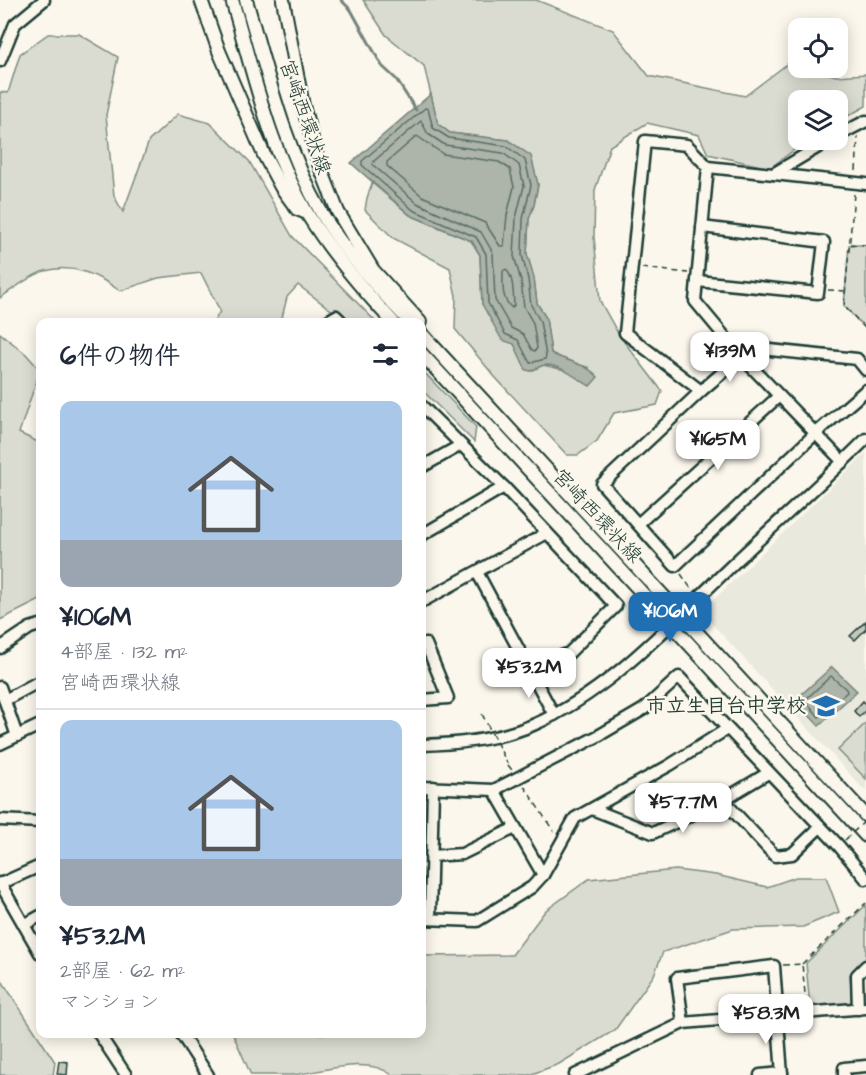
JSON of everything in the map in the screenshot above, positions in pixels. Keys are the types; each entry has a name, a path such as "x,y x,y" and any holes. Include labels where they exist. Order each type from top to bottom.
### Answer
{"main road":[{"path":"201,0 219,51 264,155 281,187 297,209 308,214"},
{"name":"宮崎西環状線","path":"232,0 269,124 285,168 308,214 334,254 390,318"},
{"name":"宮崎西環状線","path":"246,0 289,142 305,181 322,213 346,249 406,318"},
{"path":"283,0 303,106 319,164 338,212 373,270 416,318"},
{"path":"426,329 467,375 471,386"},
{"name":"宮崎西環状線","path":"426,338 866,818"},
{"name":"宮崎西環状線","path":"426,358 866,836"}],"street":[{"path":"0,61 15,24 44,0"},
{"path":"848,130 863,123"},
{"path":"701,391 625,333 645,141 687,146 708,167 861,184"},
{"path":"773,174 813,150"},
{"path":"708,167 695,301 740,355 843,462"},
{"path":"697,277 818,293 824,242 702,227"},
{"path":"866,370 857,359 750,348 602,484 675,566 815,434 866,390"},
{"path":"638,524 779,396"},
{"path":"426,410 504,487 616,606 569,653 529,670"},
{"path":"426,745 452,744 506,735 554,715 595,691 671,624 866,439"},
{"path":"426,465 461,445"},
{"path":"426,533 504,487"},
{"path":"426,600 547,533"},
{"path":"477,572 554,715"},
{"path":"0,648 36,626"},
{"path":"426,644 448,698 426,700"},
{"path":"426,787 494,790 598,736 644,708 679,677 839,846 866,879"},
{"path":"5,700 36,683"},
{"path":"0,687 17,736"},
{"path":"0,744 36,727"},
{"path":"433,787 426,919 477,921 532,887 543,875 575,818 670,765 727,729"},
{"path":"592,808 653,833 723,800 768,773"},
{"path":"494,790 543,875"},
{"path":"723,800 775,856 792,854 820,827"},
{"path":"0,820 36,822"},
{"path":"431,856 462,854 516,828"},
{"path":"36,868 0,883 36,946"},
{"path":"24,925 36,918"},
{"path":"683,1023 677,978 774,966 782,1074 760,1075"},
{"path":"582,1073 683,1023 862,1008 857,975 866,966"},
{"path":"102,1038 125,1075"},
{"path":"184,1038 208,1075"},
{"path":"844,1075 844,1068 866,1066"}],"path":[{"path":"863,123 861,184 844,306 866,329"},
{"path":"851,244 866,245"},
{"path":"632,268 697,277"},
{"path":"819,289 846,291"},
{"path":"675,566 697,598"},
{"path":"482,714 508,765 561,843"},
{"path":"845,840 866,818"},
{"path":"774,966 802,964 866,903"},
{"path":"802,964 806,1013"}],"shaded area":[{"path":"363,0 536,0 613,30 649,76 745,96 788,63 788,78 848,78 848,75 866,74 866,106 848,116 848,90 788,90 788,150 794,150 770,168 708,154 699,135 647,123 610,146 595,190 594,237 600,301 619,335 662,391 657,405 614,413 597,441 578,455 567,455 495,377 455,329 456,296 450,268 393,238 365,210 372,183 410,215 471,241 480,255 482,304 514,344 531,371 543,365 560,369 590,368 564,360 551,353 546,318 537,303 534,278 527,254 529,219 538,185 532,163 508,140 450,133 438,124 424,66 386,35"},
{"path":"48,34 79,34 118,57 106,115 114,196 123,212 149,141 178,114 210,123 249,161 292,236 372,318 342,318 298,285 287,297 282,318 216,318 220,311 201,273 158,278 120,291 85,272 65,268 55,269 34,275 0,298 0,92 8,93 20,54"},
{"path":"849,245 866,245 866,329 844,306"},
{"path":"0,333 36,365 36,382 19,433 36,441 36,602 0,620"},
{"path":"426,374 476,427 474,442 426,394"},
{"name":"市立生目台中学校","path":"866,453 866,792 708,619 707,606"},
{"path":"866,723 866,779 838,750"},
{"path":"676,870 716,875 767,887 796,877 826,877 839,912 803,927 733,929 663,952 654,975 615,1030 559,1064 529,1075 392,1075 382,1069 358,1065 293,1075 251,1075 235,1038 426,1038 426,956 512,955 545,911 589,879"},
{"path":"866,905 866,960 850,974 852,1003 810,1008 806,963"},
{"path":"2,981 36,1033 36,1038 39,1038 55,1062 53,1075 0,1075 0,982"}],"water":[{"path":"431,94 438,124 450,133 508,140 531,156 538,184 529,219 527,254 534,278 537,303 546,318 551,353 593,372 598,377 590,386 551,365 543,365 531,371 526,370 514,344 502,340 482,304 480,255 472,241 410,215 351,163"},
{"path":"832,667 857,691 819,726 795,700"}],"building":[{"path":"866,621 866,629 855,640 850,636"},
{"path":"863,701 866,710 859,717 854,711"},
{"path":"59,1061 68,1062 67,1075 57,1074"}],"waterway":[{"path":"341,0 351,10 382,66 396,79 416,110"}],"place":[{"name":"市立生目台中学校","path":"826,706"}]}
